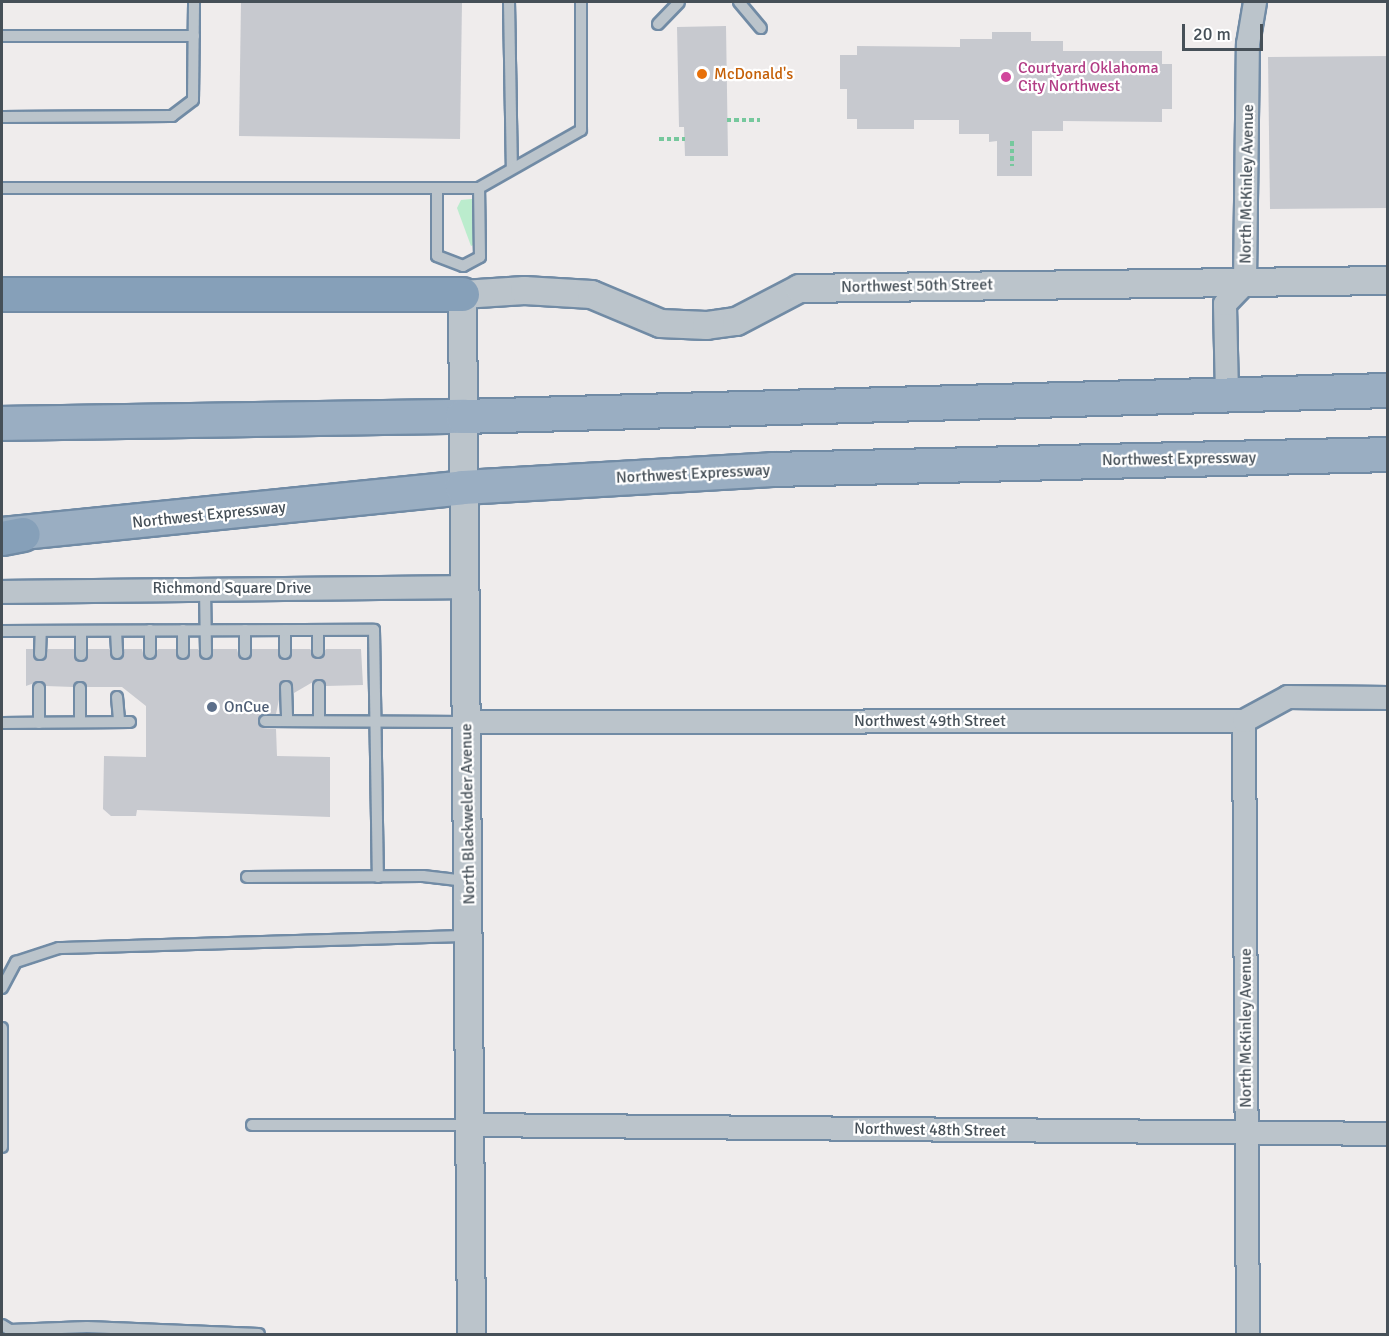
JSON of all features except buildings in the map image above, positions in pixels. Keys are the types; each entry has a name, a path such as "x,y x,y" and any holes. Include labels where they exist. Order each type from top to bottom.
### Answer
{"highway":[{"path":"2,294 462,280"},
{"path":"2,423 462,416 1388,390"},
{"name":"Northwest Expressway","path":"9,535 462,487 772,469 1388,454"}],"street":[{"name":"North McKinley Avenue","path":"1227,394 1225,304 1245,283 1248,44 1255,2"},
{"name":"Northwest 50th Street","path":"462,280 591,294 660,323 706,325 736,321 799,288 1388,280"},
{"name":"North Blackwelder Avenue","path":"462,280 462,487 472,1125 471,1335"},
{"name":"Richmond Square Drive","path":"2,592 205,588 464,587"},
{"name":"Northwest 49th Street","path":"467,722 1244,721 1288,697 1388,698"},
{"name":"North McKinley Avenue","path":"1244,721 1248,1335"},
{"name":"Northwest 48th Street","path":"472,1125 1388,1134"}],"lane":[{"path":"2,117 172,116 193,100 194,2"},
{"path":"509,2 512,168"},
{"path":"2,188 479,188 582,130 581,2"},
{"path":"658,24 679,2"},
{"path":"740,2 761,28"},
{"path":"2,36 194,36"},
{"path":"437,188 437,256 462,280 480,257 479,188"},
{"path":"205,588 206,653"},
{"path":"150,630 150,653"},
{"path":"183,630 183,653"},
{"path":"245,630 245,653"},
{"path":"285,630 285,653"},
{"path":"318,630 318,652"},
{"path":"2,631 374,630 378,877"},
{"path":"40,654 41,631"},
{"path":"81,631 81,655"},
{"path":"116,631 117,653"},
{"path":"319,686 319,721"},
{"path":"286,687 287,721"},
{"path":"39,688 39,723"},
{"path":"80,688 80,722"},
{"path":"2,723 125,722 117,697"},
{"path":"265,721 467,722"},
{"path":"247,877 378,877 469,881"},
{"path":"2,988 16,962 59,948 470,936"},
{"path":"2,1028 2,1147"},
{"path":"252,1125 472,1125"},
{"path":"2,1325 10,1330 87,1327 259,1335"}],"path":[{"path":"727,120 760,120"},
{"path":"659,139 685,139"},
{"path":"1012,141 1012,166"}],"green space":[{"path":"482,198 476,244 471,246 457,208 461,200"}],"place":[{"name":"McDonald's","path":"702,74"},
{"name":"Courtyard Oklahoma City Northwest","path":"1006,77"},
{"name":"OnCue","path":"212,707"}]}
